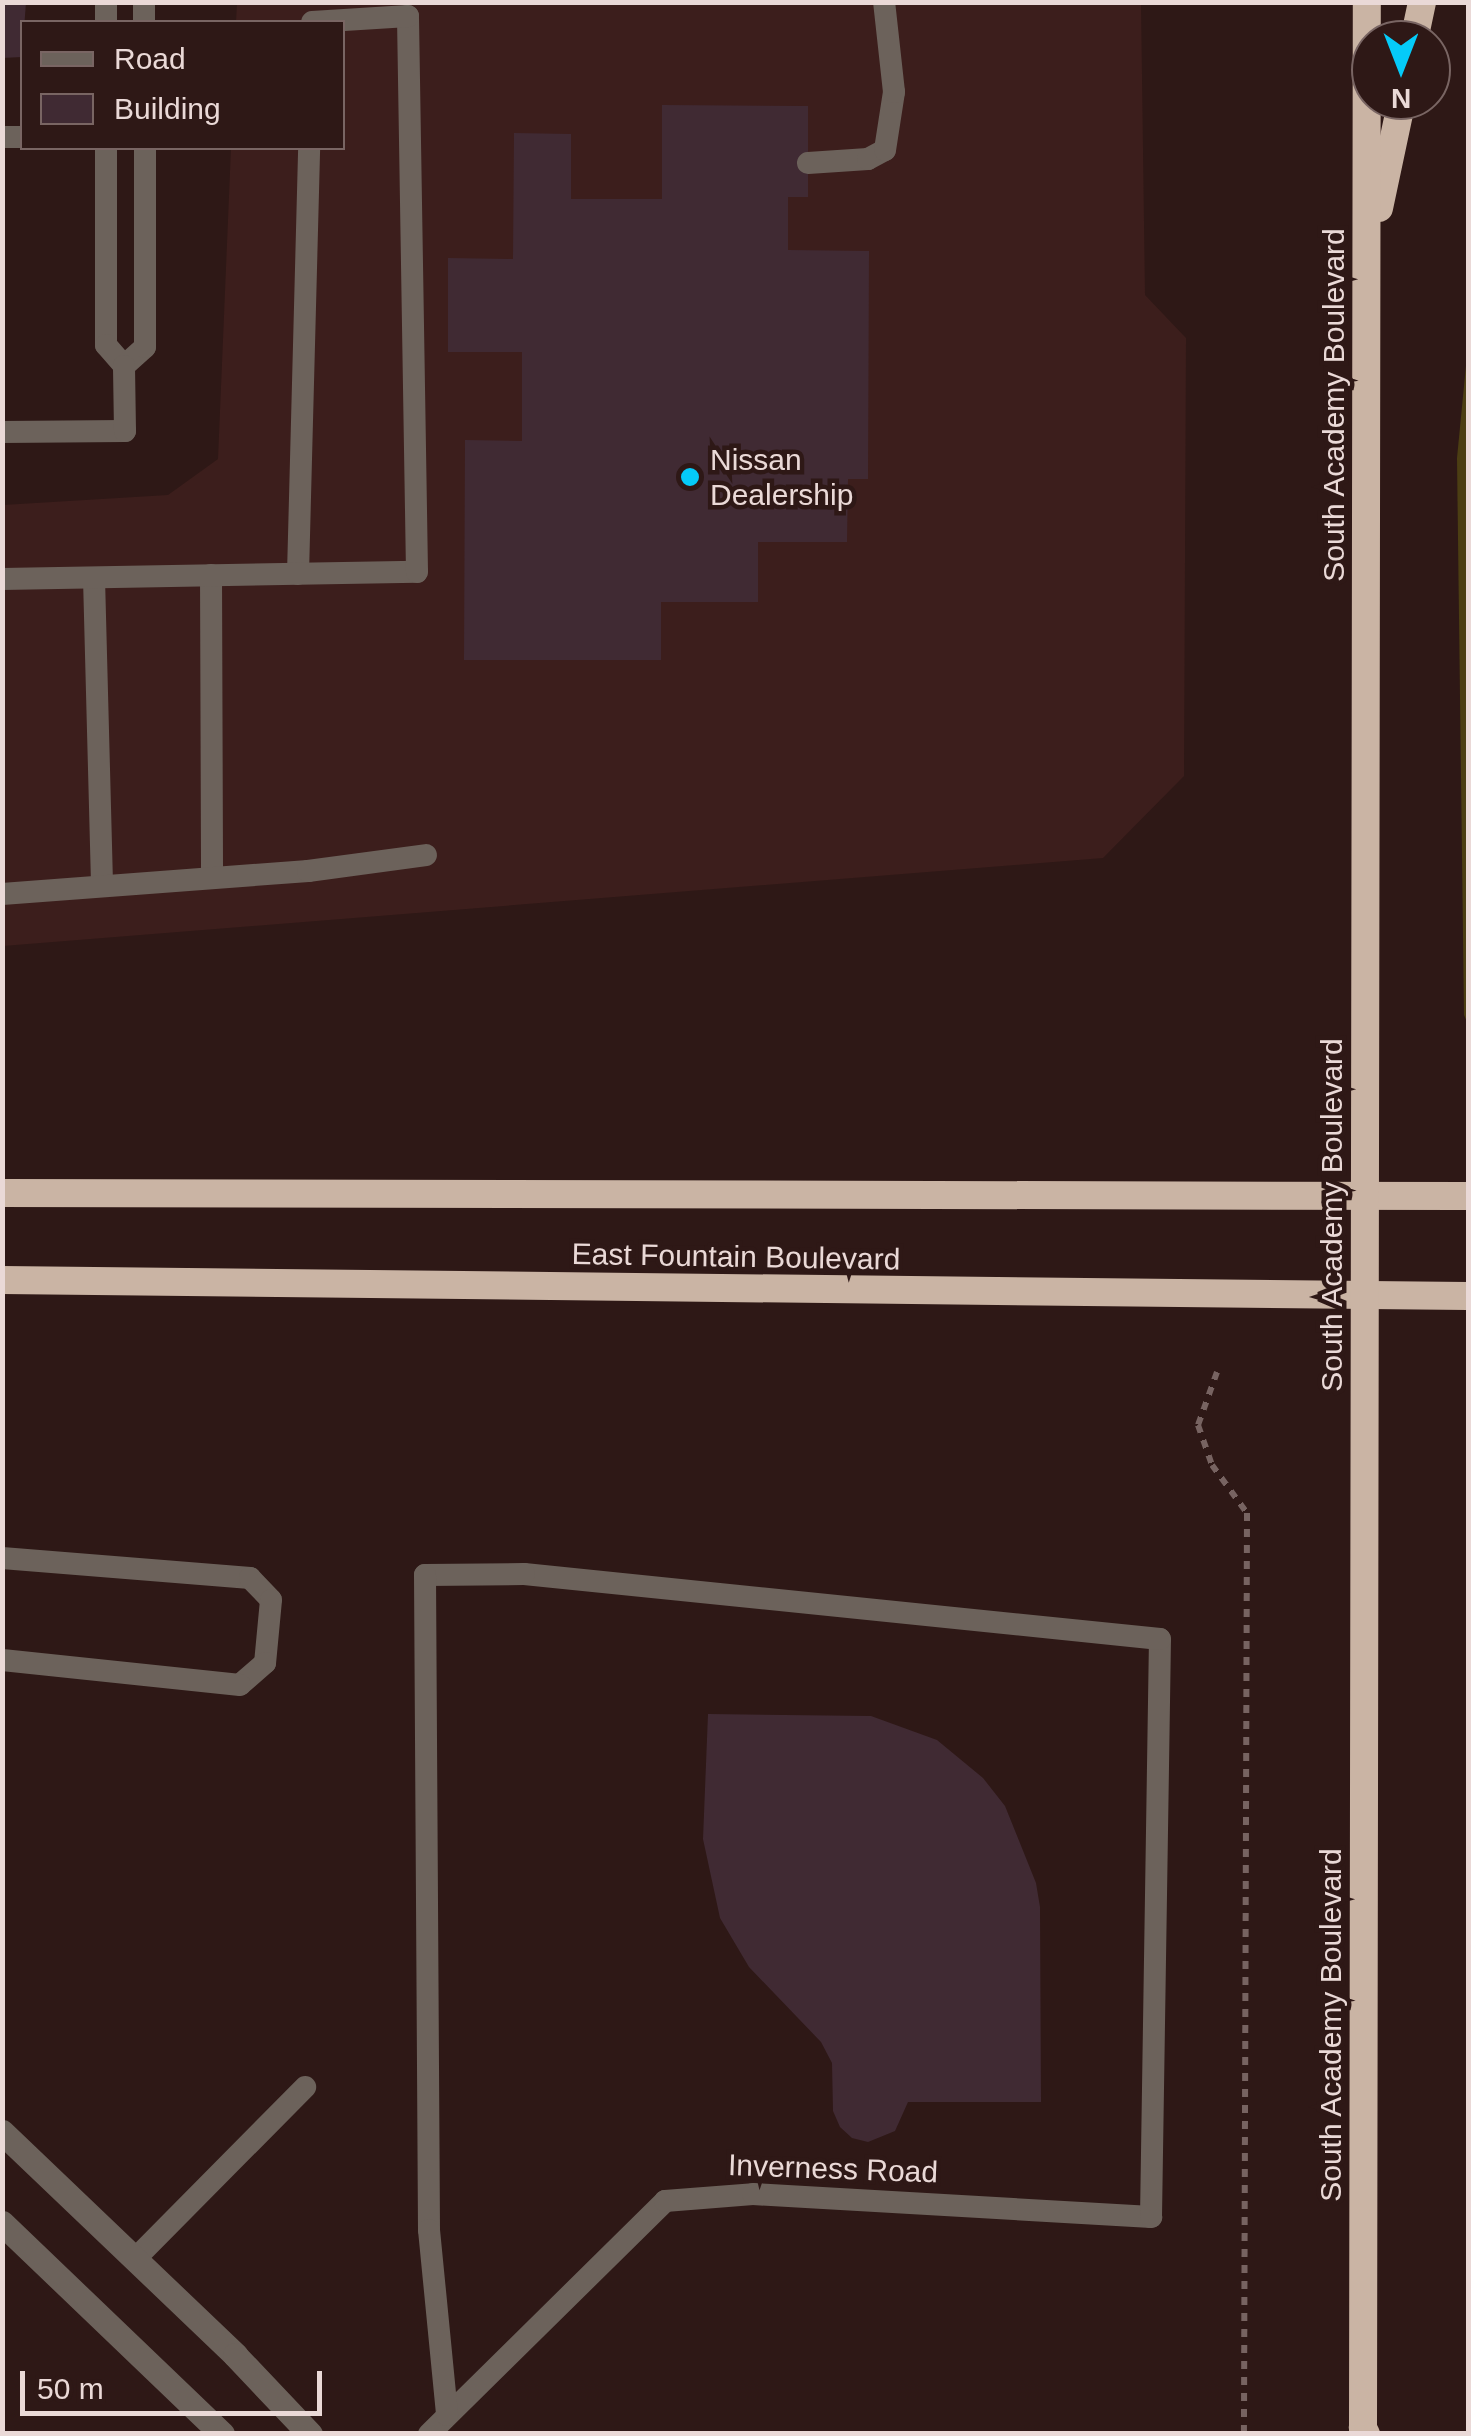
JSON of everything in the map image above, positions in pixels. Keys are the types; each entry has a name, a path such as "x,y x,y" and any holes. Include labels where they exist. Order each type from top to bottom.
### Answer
{"highway":[{"name":"South Academy Boulevard","path":"1362,2432 1367,2"},
{"path":"1367,268 1398,120"},
{"name":"East Fountain Boulevard","path":"2,1194 1468,1196"},
{"name":"East Fountain Boulevard","path":"2,1280 1365,1298 1468,1296"}],"street":[{"path":"2,2132 310,2434"},
{"path":"2,2222 222,2434"}],"lane":[{"path":"808,163 868,159 886,150 894,92 884,2"},
{"path":"2,579 417,572 408,16 344,20"},
{"path":"2,432 125,431 124,366 106,345 106,150"},
{"path":"124,366 145,347 145,150"},
{"path":"298,574 309,150"},
{"path":"211,576 212,878"},
{"path":"94,578 102,886"},
{"path":"2,894 212,878 426,855"},
{"path":"2,1558 250,1578 271,1600 266,1663 240,1685 2,1660"},
{"name":"Inverness Road","path":"429,2434 664,2202 752,2194 1150,2217 1160,1639 524,1574 425,1576 429,2230 447,2415"},
{"path":"135,2260 305,2087"}],"path":[{"path":"1217,1372 1198,1425 1212,1465 1246,1513 1244,2434"}],"shaded area":[{"name":"Nissan Dealership","path":"237,3 1141,3 1145,295 1186,338 1184,776 1103,858 3,946 3,505 168,495 218,459 231,150 345,150 345,20 236,20"},
{"path":"1468,345 1468,1024 1464,1015 1457,458"}],"building":[{"path":"2,2 26,2 25,20 20,20 20,57 2,58"},
{"path":"662,105 808,106 808,197 788,197 788,250 869,251 868,479 848,479 847,542 758,542 758,602 661,602 661,660 464,660 465,440 522,441 522,352 448,352 448,258 513,259 514,133 571,134 571,199 662,199"},
{"path":"708,1714 871,1716 937,1740 983,1778 1005,1806 1036,1883 1040,1907 1041,2102 908,2102 895,2131 868,2142 852,2138 840,2127 833,2111 832,2063 821,2042 749,1967 720,1918 703,1839"}],"place":[{"name":"Nissan Dealership","path":"690,477"}]}
